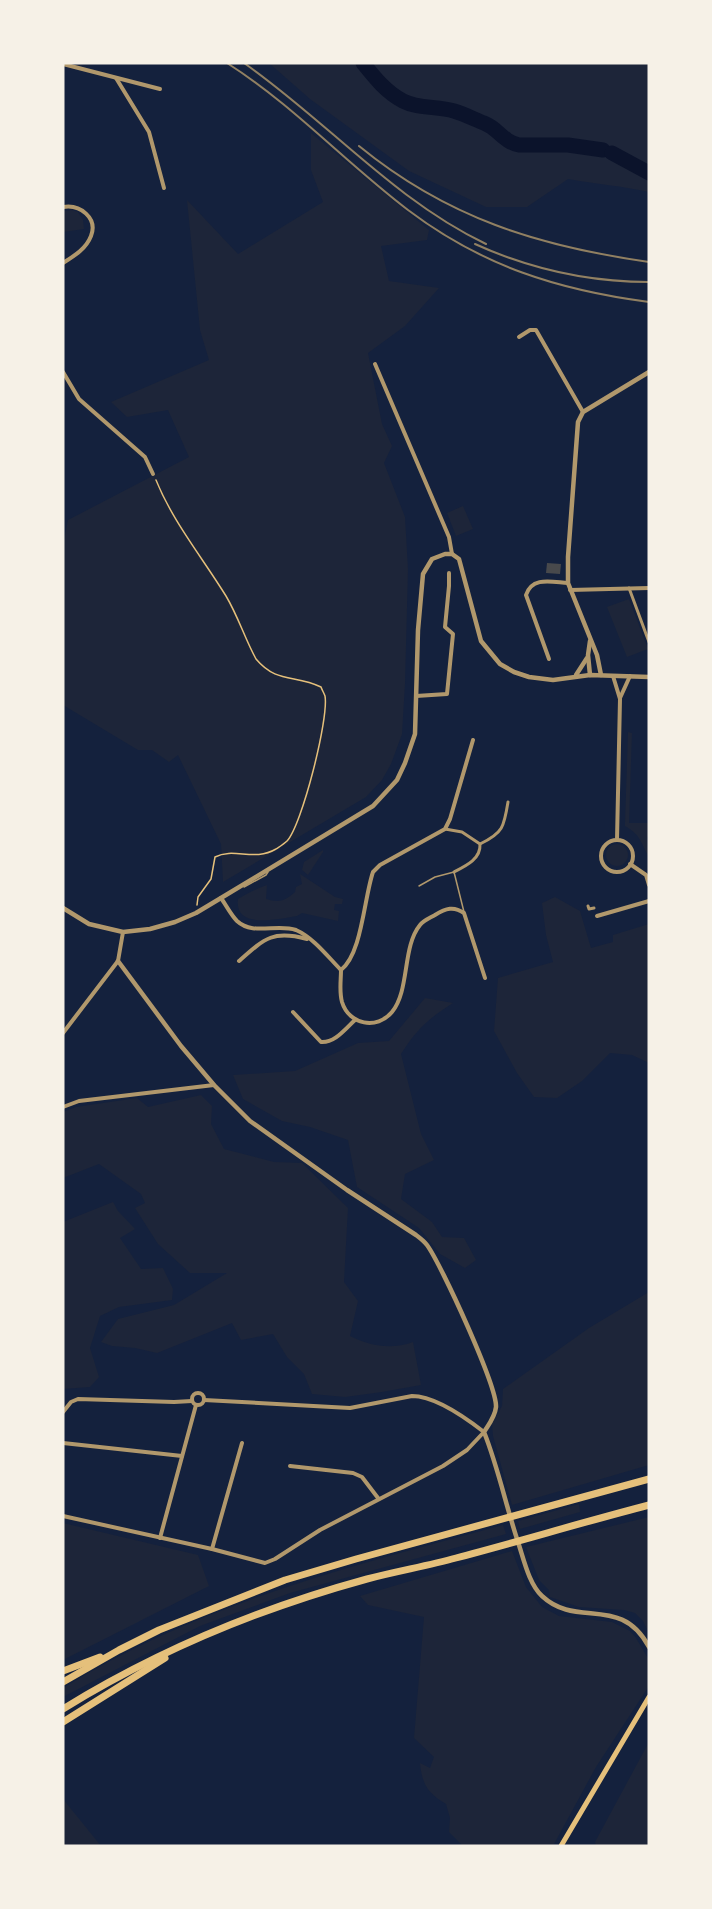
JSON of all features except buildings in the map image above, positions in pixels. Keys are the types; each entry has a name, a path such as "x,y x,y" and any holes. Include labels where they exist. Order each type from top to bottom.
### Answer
{"highway":[{"path":"63,1682 119,1650 190,1616 285,1580 649,1479"},
{"path":"63,1709 122,1675 184,1645 265,1612 356,1582 454,1559 649,1505"},
{"path":"63,1722 184,1645"},
{"path":"63,1671 119,1650"}],"main road":[{"path":"561,1846 649,1697"}],"street":[{"path":"63,64 160,89"},
{"path":"116,78 149,132 164,188"},
{"path":"63,207 77,208 85,212 91,221 92,235 82,250 63,263"},
{"path":"519,337 530,330 536,330 583,412"},
{"path":"375,364 449,537 452,554"},
{"path":"63,372 79,399 145,457 153,474"},
{"path":"601,675 597,655 568,583 578,422 583,412 649,372"},
{"path":"63,908 89,924 123,932 150,929 196,913 373,806 397,780 411,747 416,722 423,574 432,559 452,554 459,559 481,640 500,664 514,672 529,677 553,680 576,675 649,677"},
{"path":"416,696 447,694 453,634 445,627 448,573"},
{"path":"549,659 526,595 528,588 541,581 568,583"},
{"path":"629,588 649,642"},
{"path":"570,590 649,588"},
{"path":"590,641 588,655 590,675"},
{"path":"576,675 588,655"},
{"path":"613,675 620,699 617,840"},
{"path":"620,699 630,676"},
{"path":"341,970 348,965 355,953 373,872 380,865 445,829 473,740"},
{"path":"480,844 498,835 501,831 508,802"},
{"path":"445,829 462,832 480,844"},
{"path":"617,840 630,846 633,855 630,864 621,871 604,866 601,854 611,841 617,840"},
{"path":"454,872 473,861 480,851 480,844"},
{"path":"630,864 646,875 649,885"},
{"path":"221,898 238,922 246,926 288,928 298,931 311,940 341,970 342,1003 355,1020 370,1024 382,1020 393,1011 399,999 414,934 421,923 446,909 458,909 465,913 485,978"},
{"path":"597,916 649,900"},
{"path":"588,906 589,909 594,908"},
{"path":"63,1033 118,961 123,932"},
{"path":"239,961 271,937 287,934 311,940"},
{"path":"63,1516 265,1563 378,1498 443,1466 467,1450 484,1432 494,1417 496,1408 495,1398 469,1330 439,1266 426,1245 416,1235 347,1190 250,1121 214,1085 181,1046 118,961"},
{"path":"293,1012 321,1041 326,1042 334,1040 355,1020"},
{"path":"63,1107 79,1101 214,1085"},
{"path":"192,1401 193,1395 197,1392 203,1394 204,1400 200,1405 196,1405"},
{"path":"204,1400 350,1408 422,1396 472,1423 484,1432 524,1562 540,1595 562,1609 618,1617 641,1632 649,1647"},
{"path":"63,1412 71,1401 78,1399 192,1401 196,1405"},
{"path":"160,1538 196,1405"},
{"path":"63,1443 182,1456"},
{"path":"212,1549 242,1443"},
{"path":"290,1466 353,1473 362,1477 378,1498"}],"lane":[{"path":"419,886 435,877 454,872 465,913"}],"path":[{"path":"153,474 169,507 227,598 255,660 262,668 276,676 310,681 321,687 325,696 318,750 310,783 288,841 275,850 258,856 241,856 225,852 214,857 211,879 198,897 196,913"}],"shaded area":[{"path":"269,63 649,63 649,192 568,179 527,207 486,207 409,171 310,99"},
{"path":"311,133 429,230 427,240 381,246 389,281 439,288 405,326 368,353 382,424 392,446 384,463 405,517 408,569 402,734 391,764 382,780 366,797 223,882 221,844 178,755 169,762 152,750 138,750 63,705 63,544 68,520 189,457 168,410 127,417 111,402 209,360 200,330 187,200 238,254 323,202 311,170"},
{"path":"63,211 78,212 83,220 84,229 63,232"},
{"path":"463,506 473,529 456,536 447,513"},
{"path":"629,599 648,649 627,657 607,607"},
{"path":"628,732 632,733 629,823 649,823 649,836 647,837 649,857 638,836 625,826"},
{"path":"617,844 625,847 628,855 625,863 617,866 609,863 606,855 609,847"},
{"path":"323,850 308,875 302,870 304,862"},
{"path":"300,874 335,897 343,899 342,904 335,904 334,910 339,911 338,921 302,913 297,916 269,920 250,919 239,909 238,899 267,885 266,899 278,901 288,897 295,892 296,887 302,884"},
{"path":"555,897 580,911 591,948 613,942 613,935 649,924 649,1063 632,1055 610,1053 582,1081 557,1098 534,1097 517,1073 494,1031 498,978 553,962 546,935 542,903"},
{"path":"425,998 453,1003 424,1025 401,1054 421,1134 434,1160 405,1174 401,1199 432,1222 442,1237 464,1238 476,1260 465,1268 440,1254 419,1228 357,1187 348,1140 310,1127 282,1121 243,1099 233,1075 295,1071 358,1043 389,1041"},
{"path":"201,1095 212,1106 211,1124 224,1149 274,1162 302,1163 348,1208 344,1282 358,1301 350,1336 381,1346 397,1346 413,1342 421,1385 345,1397 312,1394 304,1374 287,1357 273,1334 241,1340 232,1323 157,1353 112,1346 101,1342 118,1319 174,1305 227,1273 190,1273 158,1244 135,1208 145,1203 141,1194 99,1164 63,1178 63,1112 76,1107 137,1098 148,1107"},
{"path":"113,1202 118,1211 135,1229 120,1238 141,1269 163,1268 173,1289 172,1300 119,1307 100,1316 90,1348 99,1377 90,1387 63,1389 63,1222"},
{"path":"649,1292 649,1465 512,1505 493,1436 492,1424 502,1406 503,1389 589,1328"},
{"path":"579,1504 580,1512 520,1529 518,1521"},
{"path":"649,1517 649,1633 643,1621 635,1613 624,1610 579,1607 550,1597 549,1590 539,1580 526,1547"},
{"path":"63,1523 198,1555 209,1586 63,1660"},
{"path":"503,1525 506,1534 290,1593 200,1626 63,1697 63,1688 114,1659 222,1610 333,1572"},
{"path":"512,1551 526,1587 542,1607 559,1616 612,1622 630,1631 649,1660 649,1686 596,1767 553,1846 463,1846 449,1832 450,1818 446,1804 430,1792 422,1777 420,1763 430,1768 434,1757 414,1738 424,1617 368,1605 360,1596"},
{"path":"649,1742 649,1846 596,1846 595,1842"},
{"path":"63,1799 101,1846 63,1846"}],"waterway":[{"path":"363,63 386,89 403,101 415,105 448,109 462,114 489,126 513,143 568,145 603,150"},
{"path":"612,153 649,173"}],"railway":[{"path":"227,63 274,97 408,210 464,246 493,261 552,282 649,302"},
{"path":"244,63 391,183 453,226 486,244"},
{"path":"359,146 392,171 426,192 495,225 569,247 649,262"},
{"path":"475,244 538,267 582,277 649,282"}]}
